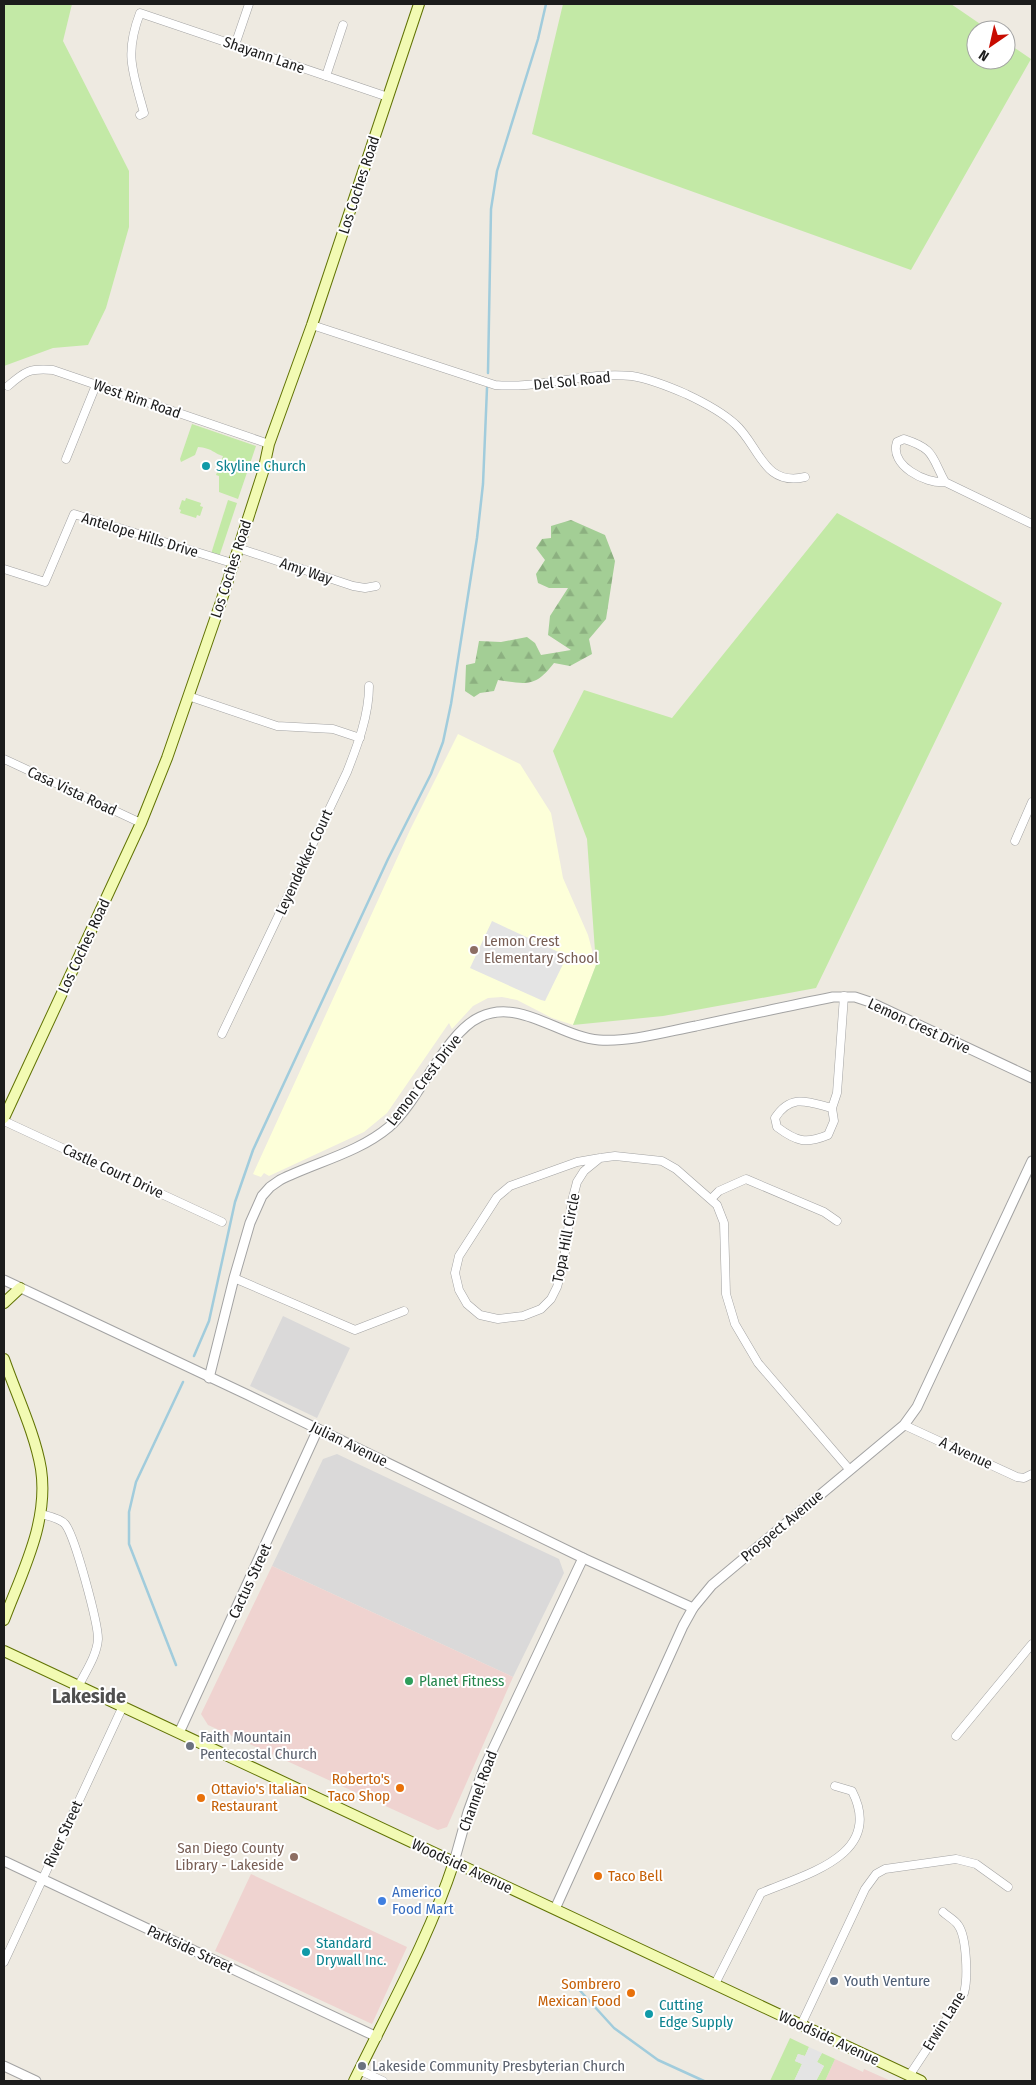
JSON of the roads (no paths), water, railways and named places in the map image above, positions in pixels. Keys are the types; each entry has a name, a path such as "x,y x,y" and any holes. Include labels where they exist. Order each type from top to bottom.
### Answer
{"main road":[{"name":"Los Coches Road","path":"4,1120 141,823 188,696 261,480 269,444 312,325 419,4"},
{"path":"4,1303 20,1288"},
{"path":"4,1360 37,1453 43,1494 36,1538 4,1620"},
{"name":"Woodside Avenue","path":"4,1651 921,2081"},
{"name":"Channel Road","path":"354,2081 377,2037 441,1896 454,1862"}],"street":[{"path":"235,45 249,4"},
{"name":"Shayann Lane","path":"140,114 144,113 132,70 130,52 132,34 140,13 388,97"},
{"path":"326,76 343,25"},
{"name":"Del Sol Road","path":"312,325 495,385 524,386 602,376 624,376 644,379 687,395 729,418 746,435 763,464 770,470 792,478 805,477"},
{"name":"West Rim Road","path":"8,386 25,372 38,369 53,370 269,444"},
{"path":"66,459 96,384"},
{"path":"945,482 936,461 923,446 904,438 897,442 895,448 896,456 901,464 928,480 945,482 1032,524"},
{"name":"Antelope Hills Drive","path":"4,569 46,582 74,514 232,563"},
{"name":"Amy Way","path":"238,548 353,586 365,588 376,586"},
{"name":"Leyendekker Court","path":"222,1034 348,772 369,705 369,686"},
{"path":"188,696 277,726 333,729 360,738"},
{"name":"Casa Vista Road","path":"4,759 141,823"},
{"path":"1015,841 1032,802"},
{"path":"832,1108 802,1100 791,1102 781,1109 775,1118 777,1127 799,1140 813,1141 828,1135 834,1121 832,1108 837,1093 844,996"},
{"name":"Lemon Crest Drive","path":"209,1378 234,1278 250,1222 259,1202 270,1188 280,1180 304,1168 362,1145 389,1127 403,1112 460,1032 480,1017 494,1012 518,1013 576,1035 607,1040 656,1034 844,996 870,1002 1032,1078"},
{"name":"Castle Court Drive","path":"4,1120 222,1222"},
{"name":"Topa Hill Circle","path":"600,1158 584,1171 577,1182 572,1201 563,1266 557,1287 551,1299 541,1309 523,1316 498,1319 480,1315 467,1304 459,1290 455,1272 459,1256 497,1196 510,1186 577,1162 600,1158 615,1156 662,1161 676,1169 717,1205 724,1223 726,1294 736,1324 758,1363 849,1469"},
{"name":"Prospect Avenue","path":"554,1909 679,1634 693,1608 712,1584 904,1425 917,1407 1032,1161"},
{"path":"711,1199 718,1191 746,1178 824,1212 837,1221"},
{"path":"234,1278 355,1330 404,1311"},
{"name":"Julian Avenue","path":"4,1280 318,1429 583,1558 693,1608"},
{"name":"A Avenue","path":"904,1425 1017,1477 1031,1477"},
{"name":"Cactus Street","path":"179,1732 318,1429"},
{"path":"41,1514 64,1522 70,1531 90,1596 98,1638 94,1654 79,1685"},
{"name":"Channel Road","path":"454,1862 468,1812 484,1768 583,1558"},
{"path":"956,1736 1032,1644"},
{"name":"River Street","path":"4,1962 123,1706"},
{"path":"716,1984 761,1893 829,1865 847,1852 861,1825 860,1806 852,1791 835,1786"},
{"path":"800,2025 865,1888 876,1874 885,1869 956,1858 976,1864 1008,1887"},
{"name":"Parkside Street","path":"4,1861 377,2037"},
{"name":"Erwin Lane","path":"909,2076 964,1993 967,1983 967,1960 959,1925 943,1912"},
{"path":"4,2066 36,2081"},
{"path":"359,2070 383,2081"}],"waterway":[{"path":"488,373 491,209 497,171 538,39 546,4"},
{"path":"194,1356 209,1321 235,1202 253,1150 388,859 431,774 443,742 451,704 477,538 483,484 487,388"},
{"path":"176,1665 129,1544 129,1512 136,1482 183,1382"},
{"path":"574,1984 614,2028 658,2060 704,2081"}],"place":[{"name":"Skyline Church","path":"206,466"},
{"name":"Lemon Crest Elementary School","path":"474,950"},
{"name":"Planet Fitness","path":"409,1681"},
{"name":"Faith Mountain Pentecostal Church","path":"190,1746"},
{"name":"Roberto's Taco Shop","path":"400,1788"},
{"name":"Ottavio's Italian Restaurant","path":"201,1798"},
{"name":"San Diego County Library - Lakeside","path":"294,1857"},
{"name":"Taco Bell","path":"598,1876"},
{"name":"Americo Food Mart","path":"382,1901"},
{"name":"Standard Drywall Inc.","path":"306,1952"},
{"name":"Youth Venture","path":"834,1981"},
{"name":"Sombrero Mexican Food","path":"631,1993"},
{"name":"Cutting Edge Supply","path":"649,2014"},
{"name":"Lakeside Community Presbyterian Church","path":"362,2066"}],"district":[{"name":"Lakeside","path":"89,1696"}]}
